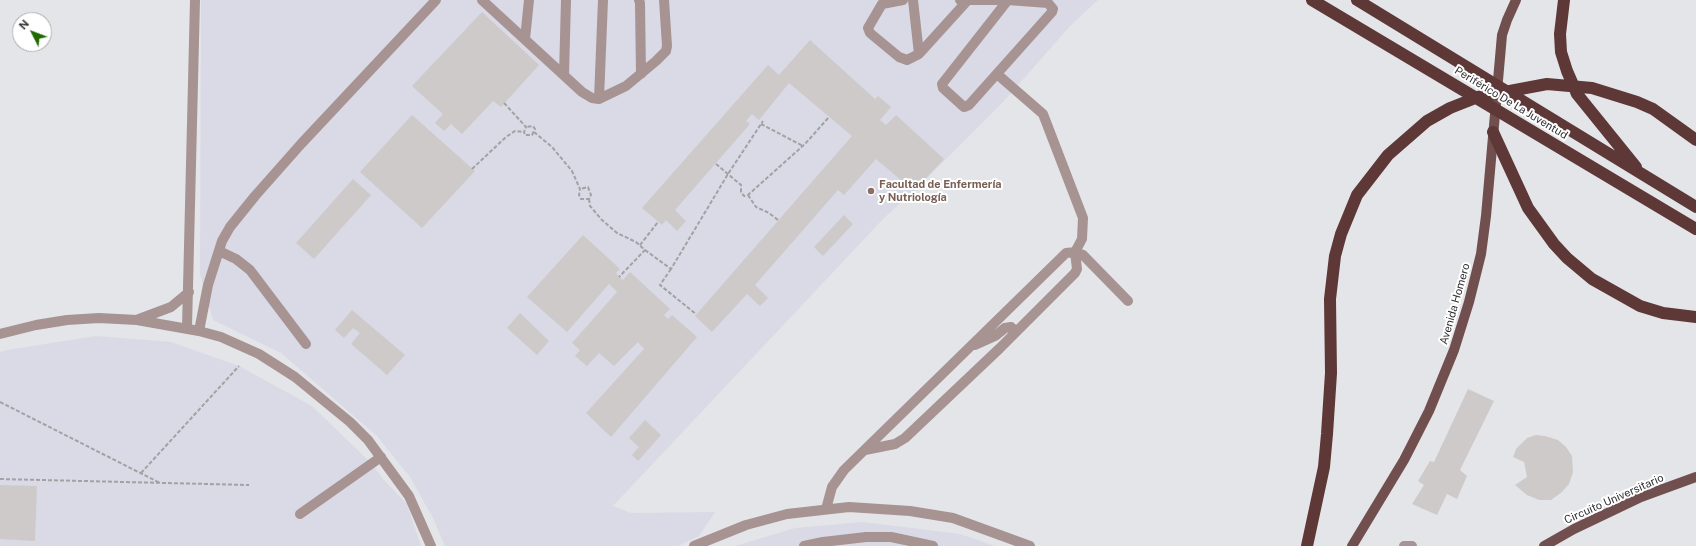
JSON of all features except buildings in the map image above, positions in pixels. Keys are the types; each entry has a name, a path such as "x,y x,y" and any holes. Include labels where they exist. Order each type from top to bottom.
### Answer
{"highway":[{"name":"Periférico De La Juventud","path":"1312,0 1696,229"},
{"name":"Periférico De La Juventud","path":"1357,0 1696,207"},
{"path":"1564,0 1561,15 1561,52 1577,94 1643,176"},
{"path":"1308,546 1324,467 1330,403 1330,299 1335,256 1341,234 1357,195 1388,155 1427,122 1450,108 1484,95 1547,84 1592,88 1614,93 1653,109 1696,140"},
{"path":"1493,130 1528,208 1554,244 1567,258 1592,279 1640,306 1663,313 1696,317"}],"main road":[{"name":"Avenida Homero","path":"1352,546 1389,486 1417,436 1441,386 1475,284 1481,254 1502,35 1516,0"},
{"name":"Circuito Universitario","path":"1544,546 1574,529 1641,497 1696,477"}],"street":[{"path":"188,328 195,0"},
{"path":"199,331 208,285 218,251 230,227 255,196 436,0"},
{"path":"482,0 582,92 592,98 599,99 626,86 666,51 664,0"},
{"path":"525,39 529,0"},
{"path":"564,75 566,0"},
{"path":"599,99 603,0"},
{"path":"639,0 641,74"},
{"path":"903,0 882,4 868,28 870,33 904,60 919,54 968,0"},
{"path":"913,0 919,54"},
{"path":"960,0 1008,0 1048,3 1053,9 1052,12 997,74 966,107 961,106 942,86 943,81 1008,0"},
{"path":"865,450 895,444 905,438 1076,273 1075,252 1082,239 1083,218 1044,114 997,74"},
{"path":"218,251 236,259 250,270 306,344"},
{"path":"826,509 832,487 844,470 1066,253 1075,252 1082,255 1128,301"},
{"path":"137,320 171,306 189,292"},
{"path":"0,334 36,325 67,320 99,318 137,320 199,331 238,344 259,354 294,377 350,422 368,440 409,496 431,546"},
{"path":"968,348 994,336 1005,328 1010,327 1016,332"},
{"path":"300,514 381,457"},
{"path":"694,546 762,520 787,514 826,509 863,507 910,510 946,517 980,526 1030,546"},
{"path":"804,546 823,542 866,537 933,546"},
{"path":"1404,546 1412,546"}],"path":[{"path":"504,103 526,127"},
{"path":"716,164 741,185 741,192 744,196 748,195 803,146 829,117"},
{"path":"696,314 660,285 728,174 763,121"},
{"path":"761,124 803,146"},
{"path":"526,127 533,126 535,129 534,132 552,147 572,171 580,189 579,194 581,199 589,199"},
{"path":"524,132 526,127"},
{"path":"472,169 506,137 516,131 524,132 525,135 530,136 534,132"},
{"path":"580,189 588,188 591,195 589,199 590,206 602,220 617,233 640,245 670,269"},
{"path":"748,195 756,207 769,213 778,220"},
{"path":"640,245 658,222"},
{"path":"619,277 645,250"},
{"path":"141,473 238,366"},
{"path":"0,402 161,483"},
{"path":"0,480 249,485"}],"shaded area":[{"path":"201,0 1098,0 1071,25 1003,102 914,191 885,217 613,506 631,513 715,512 699,536 678,546 445,546 433,518 410,477 377,436 281,353 213,320 200,274"},
{"path":"96,336 171,342 239,366 312,406 371,463 383,479 407,504 421,546 0,546 0,352"},
{"path":"863,522 960,534 995,546 735,546 795,528"}],"place":[{"name":"Facultad de Enfermería y Nutriología","path":"871,191"}]}
